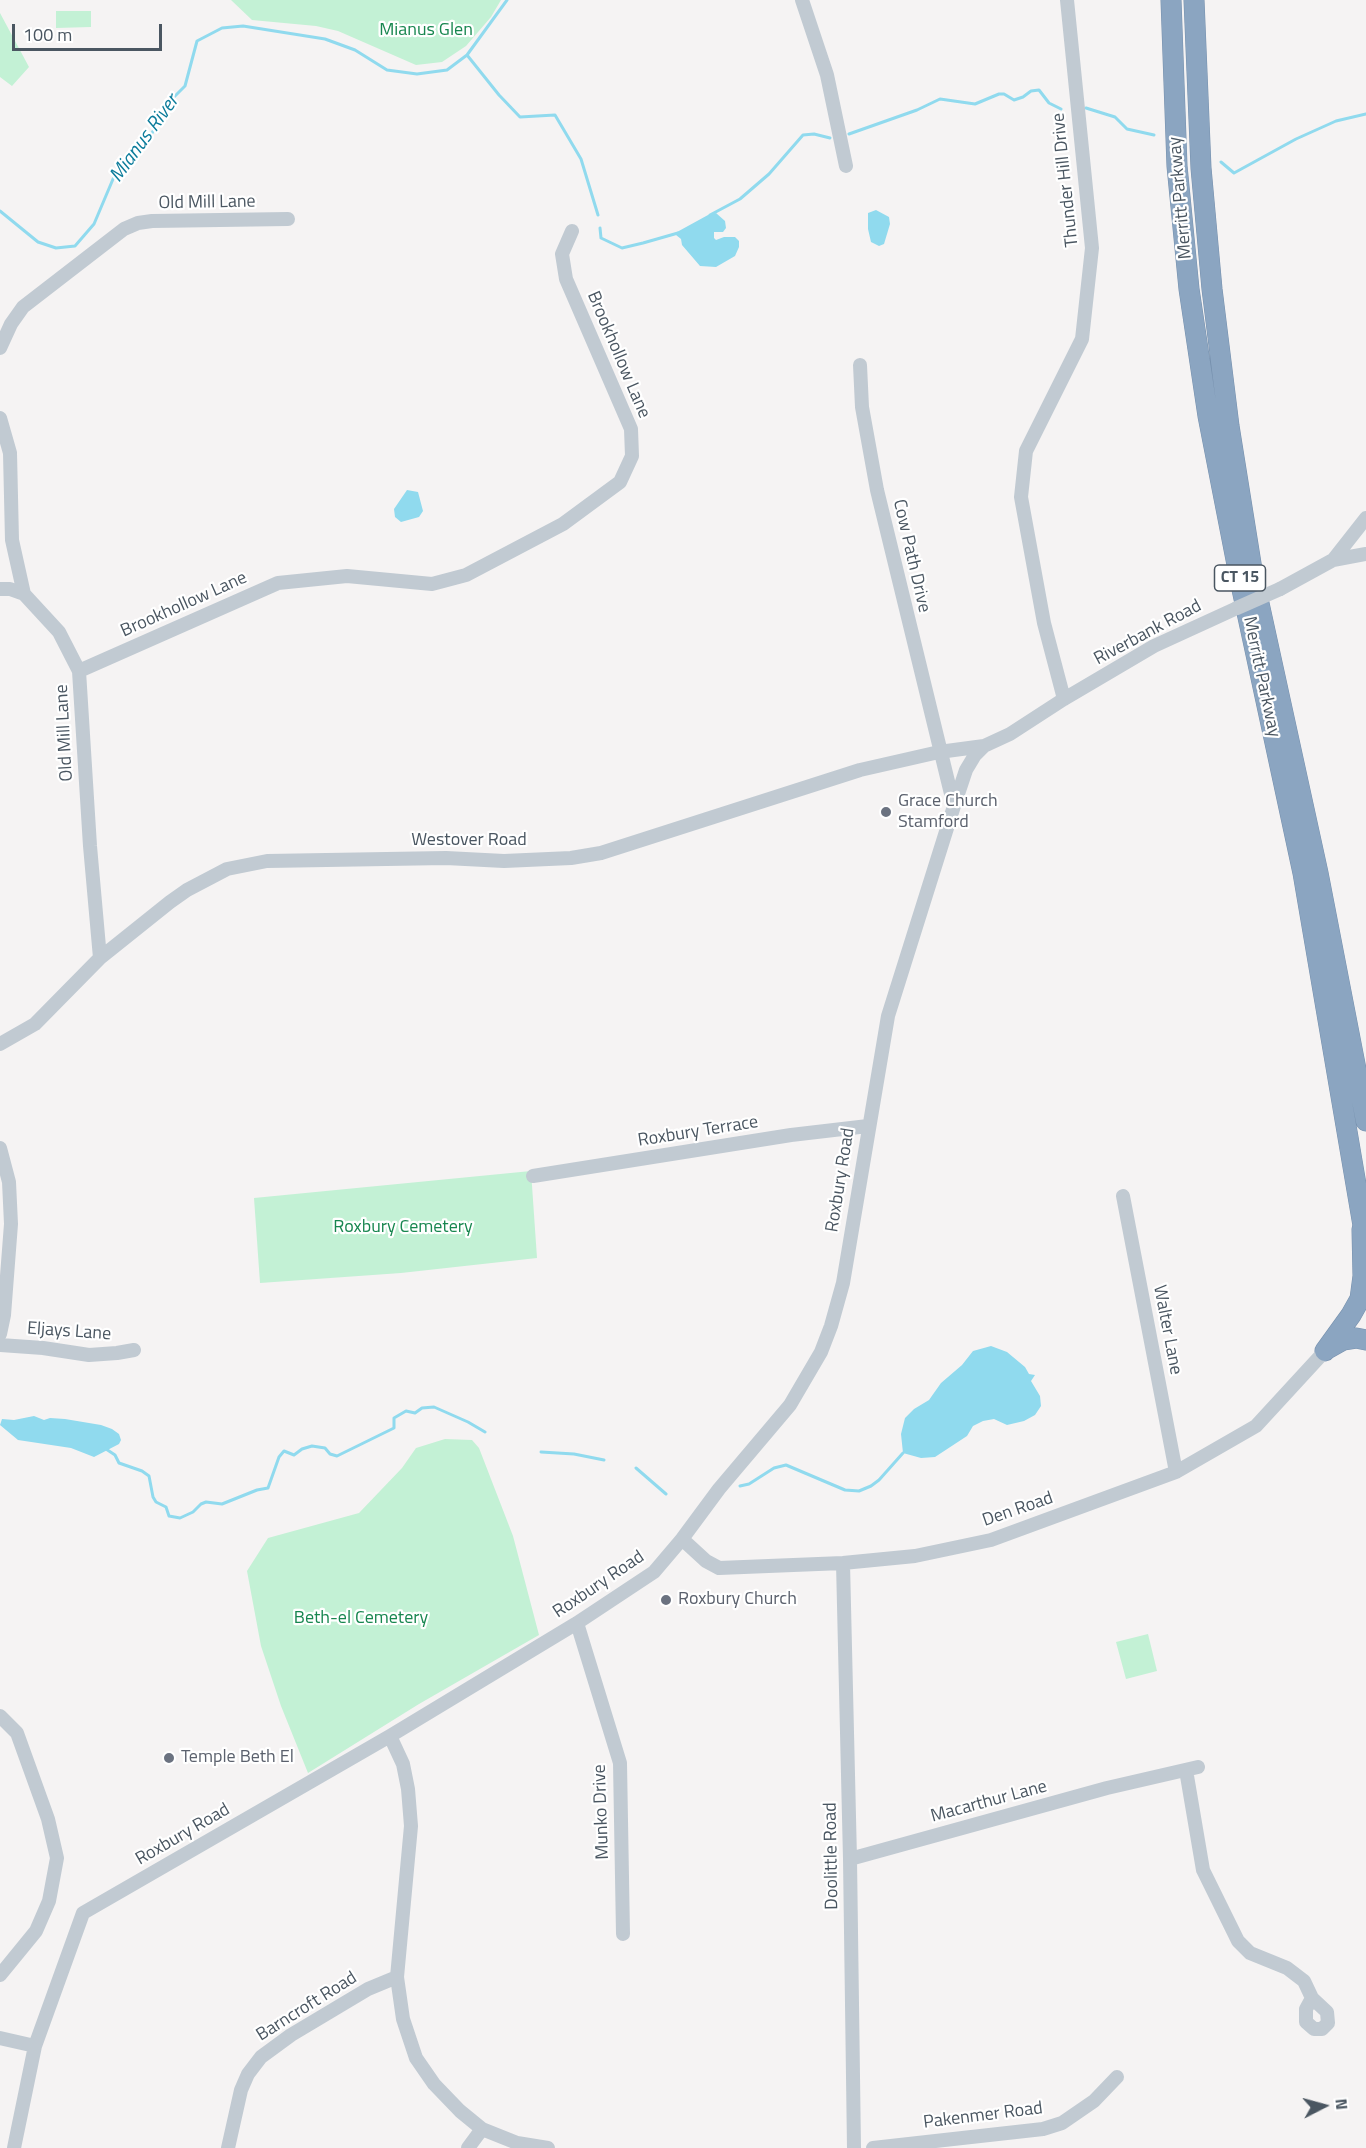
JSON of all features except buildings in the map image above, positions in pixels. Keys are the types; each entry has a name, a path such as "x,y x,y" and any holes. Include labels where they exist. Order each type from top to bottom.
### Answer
{"highway":[{"name":"Merritt Parkway","path":"1171,0 1177,166 1189,289 1208,416 1240,580 1303,873 1366,1243"},
{"name":"Merritt Parkway","path":"1194,0 1201,168 1212,289 1229,426 1253,576 1317,873 1366,1120"},
{"path":"1325,1351 1360,1299 1363,1276 1362,1223"},
{"path":"1325,1351 1343,1340 1356,1338 1366,1340"}],"street":[{"path":"802,0 826,75 846,166"},
{"name":"Thunder Hill Drive","path":"1064,699 1044,623 1021,497 1026,450 1082,339 1092,248 1066,0"},
{"name":"Old Mill Lane","path":"0,348 11,324 23,307 124,229 152,221 288,219"},
{"name":"Brookhollow Lane","path":"79,671 278,584 347,576 432,584 466,575 563,524 620,482 632,456 631,429 566,279 562,254 572,231"},
{"name":"Cow Path Drive","path":"860,365 862,407 877,490 939,752"},
{"path":"0,418 10,453 12,540 24,594"},
{"name":"Riverbank Road","path":"1333,560 1366,518"},
{"name":"Riverbank Road","path":"984,746 1010,734 1154,646 1280,589 1333,560 1366,554"},
{"path":"0,589 10,589 24,594"},
{"name":"Old Mill Lane","path":"24,594 59,632 79,671 90,846 100,958"},
{"name":"Westover Road","path":"0,1044 35,1024 100,958 187,890 227,869 267,861 446,858 504,861 571,858 601,853 860,770 939,752 984,746"},
{"name":"Roxbury Road","path":"14,2148 35,2046 83,1913 390,1736 578,1623 654,1572 682,1539 718,1489 790,1405 821,1352 831,1326 843,1283 888,1016 966,770 984,746"},
{"path":"939,752 951,788 954,806"},
{"name":"Roxbury Terrace","path":"533,1176 790,1135 868,1126"},
{"path":"0,1149 9,1182 11,1224 4,1315 0,1334"},
{"name":"Walter Lane","path":"1123,1196 1176,1472"},
{"name":"Eljays Lane","path":"0,1345 43,1348 89,1355 134,1350"},
{"name":"Den Road","path":"682,1539 706,1561 719,1568 843,1563 915,1556 991,1540 1176,1472 1256,1426 1325,1351"},
{"name":"Doolittle Road","path":"843,1563 854,2148"},
{"name":"Munko Drive","path":"578,1623 620,1763 623,1934"},
{"path":"0,1716 17,1732 48,1819 57,1858 50,1901 36,1931 0,1975"},
{"path":"390,1736 403,1764 411,1826 397,1977 403,2019 416,2058 434,2084 460,2111 482,2129 517,2143 548,2148"},
{"name":"Macarthur Lane","path":"850,1859 1138,1780 1192,1768 1203,1870 1238,1941 1250,1953 1294,1972 1304,1981 1312,1998"},
{"name":"Barncroft Road","path":"228,2148 241,2090 248,2074 261,2057 291,2035 368,1989 397,1977"},
{"path":"0,2038 35,2046"},
{"name":"Pakenmer Road","path":"873,2148 1043,2129 1062,2123 1094,2101 1117,2077"},
{"path":"468,2148 482,2129"}],"green space":[{"name":"Mianus Glen","path":"231,0 501,0 491,17 466,46 442,62 416,65 338,31 316,26 252,20"},
{"path":"56,11 91,11 91,27 56,28"},
{"path":"0,13 29,67 12,86 0,77"},
{"name":"Roxbury Cemetery","path":"531,1171 537,1258 401,1273 260,1283 254,1198"},
{"name":"Beth-el Cemetery","path":"445,1439 472,1440 479,1448 513,1536 539,1635 419,1704 308,1773 281,1706 261,1646 247,1571 268,1538 359,1513 402,1468 416,1448"},
{"path":"1148,1634 1157,1671 1126,1679 1116,1642"}],"water":[{"path":"876,210 889,217 890,224 884,244 879,246 871,242 868,229 868,213"},
{"path":"716,213 725,221 726,228 723,232 714,232 714,238 716,240 735,237 739,241 739,247 735,256 716,267 700,266 676,235 677,232"},
{"path":"407,490 418,492 423,511 419,517 401,522 395,517 394,509"},
{"path":"991,1346 1007,1352 1025,1367 1029,1374 1035,1375 1031,1381 1040,1396 1041,1406 1035,1415 1024,1421 1007,1425 994,1419 983,1421 973,1426 967,1436 935,1457 921,1458 903,1453 901,1434 905,1418 929,1400 941,1383 962,1365 973,1351"},
{"path":"34,1416 44,1420 65,1419 101,1425 119,1434 121,1440 119,1444 94,1457 71,1448 18,1440 0,1425 2,1419 14,1420"}],"waterway":[{"name":"Mianus River","path":"0,211 38,242 56,248 75,246 94,224 116,172 134,159 151,135 168,103 185,86 197,41 222,28 243,26 325,39 355,50 387,70 417,74 447,70 467,55 507,0"},
{"path":"467,55 520,117 555,115 581,159 598,215"},
{"path":"849,134 917,110 940,99 975,104 999,94 1004,94 1014,100 1031,91 1039,90 1049,103 1061,109"},
{"path":"1086,108 1115,117 1127,129 1154,135"},
{"path":"1221,162 1234,173 1296,139 1336,121 1366,114"},
{"path":"710,215 740,199 769,174 803,135 814,134 830,138"},
{"path":"600,228 601,238 622,248 678,233"},
{"path":"106,1449 115,1455 119,1463 142,1471 149,1476 156,1502 166,1507 169,1516 180,1518 206,1502 222,1504 268,1488 279,1457 284,1451 294,1455 312,1446 325,1448 330,1454 337,1456 394,1428 394,1418 406,1411 415,1413 422,1408 434,1407 485,1432"},
{"path":"541,1452 574,1454 604,1460"},
{"path":"740,1486 749,1484 774,1468 786,1465 845,1490 859,1491 879,1480 903,1453"},
{"path":"636,1468 666,1494"}],"place":[{"name":"Grace Church Stamford","path":"886,812"},
{"name":"Roxbury Church","path":"666,1600"},
{"name":"Temple Beth El","path":"169,1758"}]}
